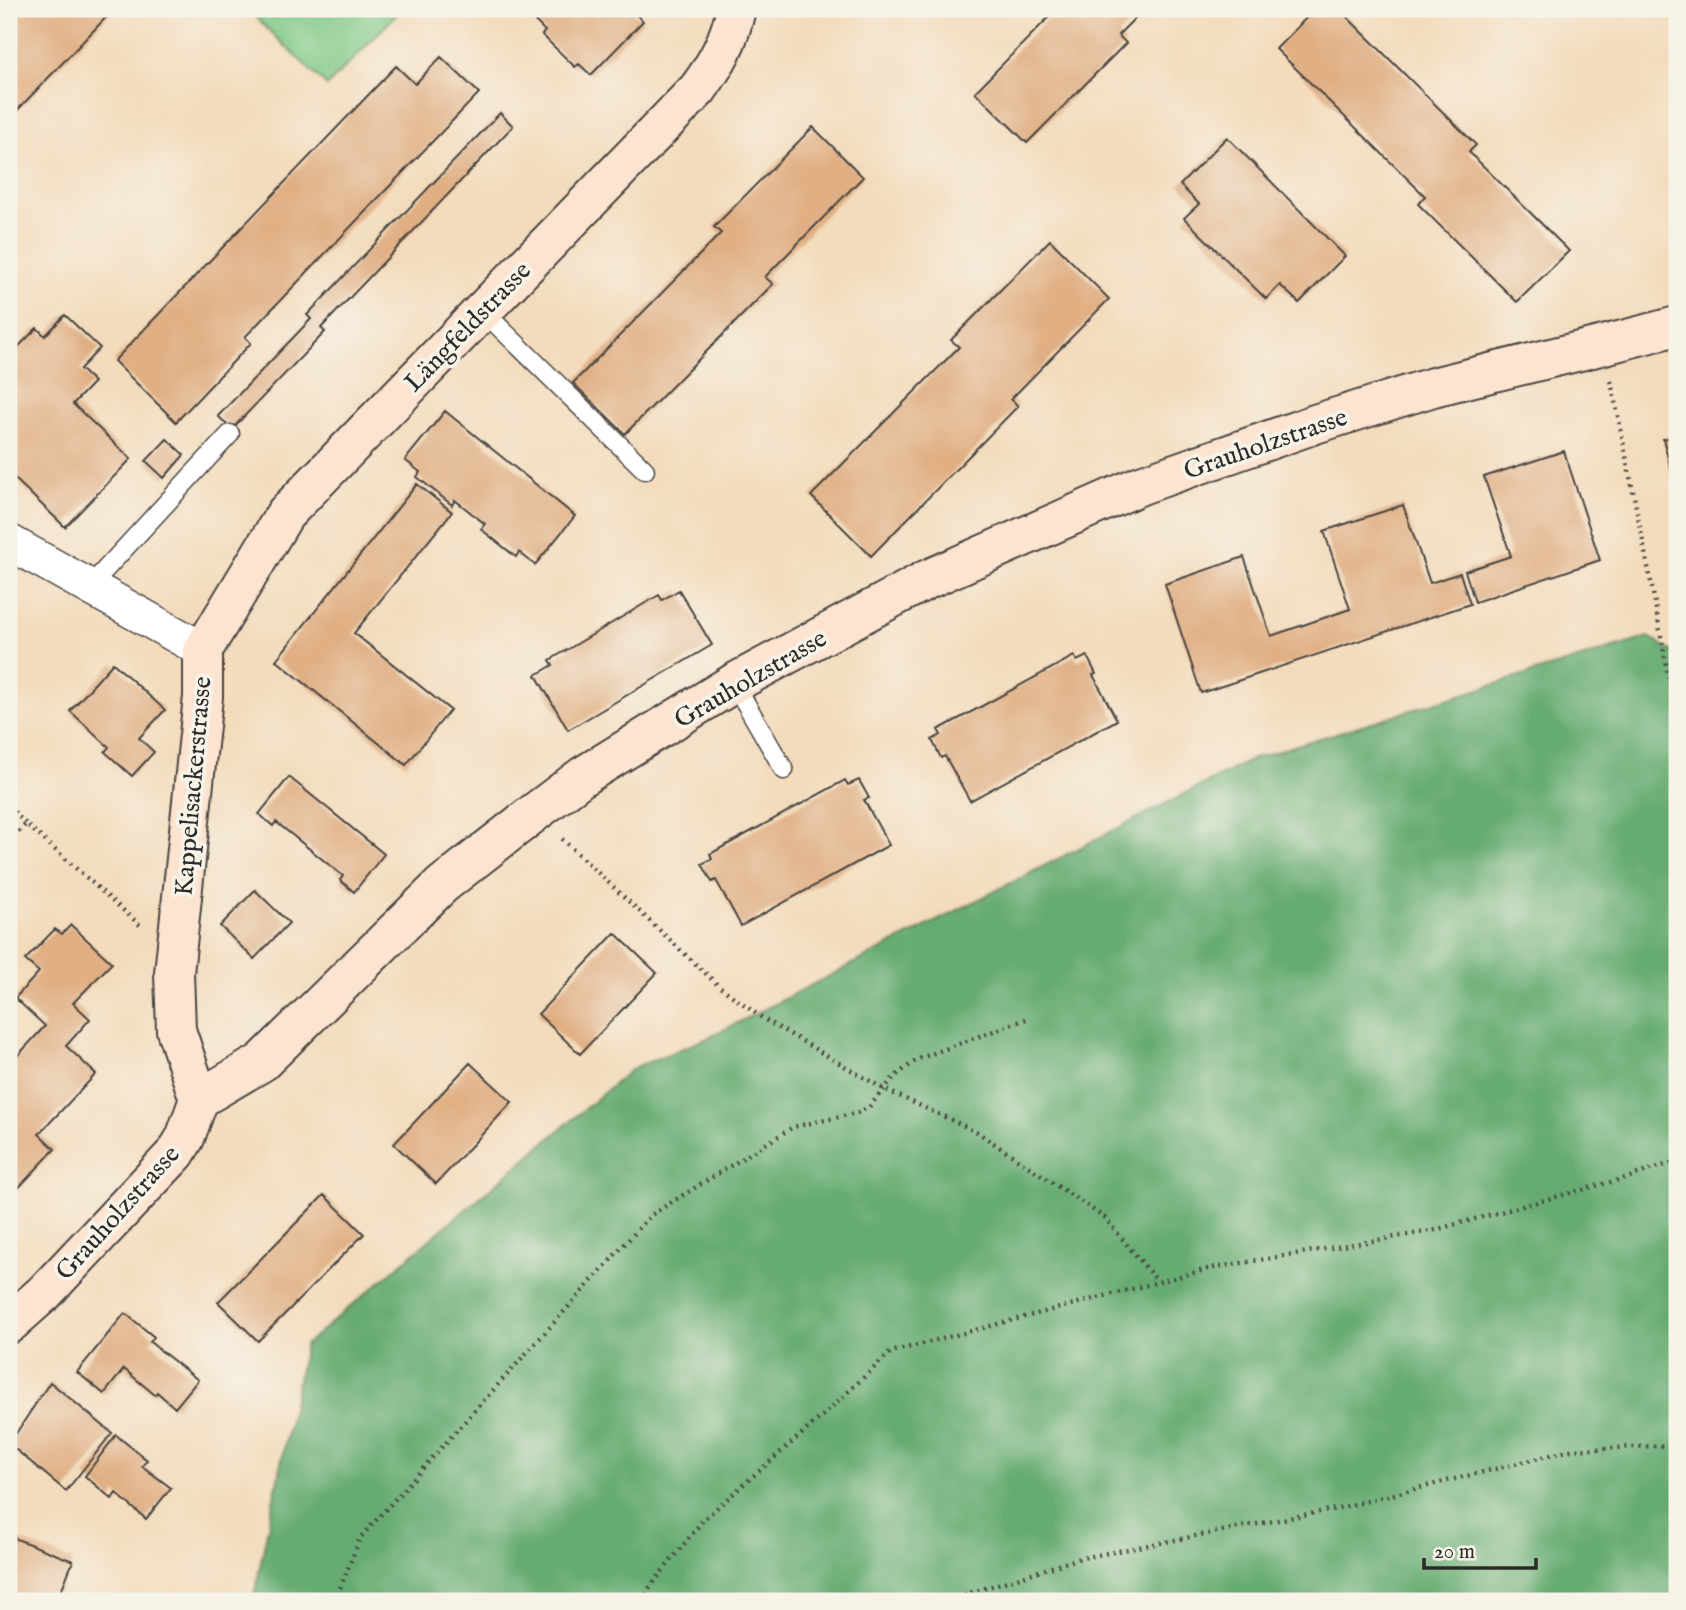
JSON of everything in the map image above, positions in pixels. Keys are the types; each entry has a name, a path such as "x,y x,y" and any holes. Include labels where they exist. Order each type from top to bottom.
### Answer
{"street":[{"name":"Längfeldstrasse","path":"203,650 285,514 698,89 727,42 736,9"},
{"name":"Grauholzstrasse","path":"9,1324 45,1292 176,1153 199,1099 262,1062 442,885 534,813 583,776 734,683 926,580 1141,485 1423,390 1677,326"},
{"name":"Kappelisackerstrasse","path":"9,542 203,650 204,697 174,973 176,1030 199,1099"}],"lane":[{"path":"482,310 645,470"},
{"path":"90,586 230,434"},
{"path":"734,683 784,770"}],"path":[{"path":"1604,345 1677,722"},
{"path":"9,807 176,957"},
{"path":"534,813 719,986 762,1018 884,1089 977,1132 1105,1219 1157,1281"},
{"path":"9,842 26,824"},
{"path":"335,1601 360,1538 651,1215 793,1127 858,1113 869,1107 894,1077 918,1059 1029,1018"},
{"path":"643,1601 650,1587 704,1519 891,1352 1212,1268 1432,1231 1629,1177 1677,1161"},
{"path":"944,1601 1077,1559 1335,1509 1571,1450 1677,1445"}],"green space":[{"path":"247,9 394,9 398,13 327,86"},
{"path":"1649,637 1677,655 1677,1601 253,1601 305,1345 633,1068 708,1038 1255,758"}],"building":[{"path":"114,9 9,119 9,11"},
{"path":"523,9 630,9 643,21 591,75 579,64 575,67 542,35 545,31"},
{"path":"1057,9 1144,9 1118,35 1126,43 1027,143 975,92"},
{"path":"1315,9 1339,9 1476,145 1469,152 1569,251 1517,302 1418,204 1425,196 1276,49"},
{"path":"441,57 479,93 245,337 251,343 176,422 114,361 396,66 415,84"},
{"path":"500,113 513,126 321,328 325,332 232,429 218,416 311,319 307,315"},
{"path":"813,127 863,177 765,277 773,284 625,434 573,383 721,233 714,227"},
{"path":"1227,137 1345,256 1299,303 1280,285 1266,299 1184,218 1199,204 1180,185"},
{"path":"1050,240 1109,299 1011,399 1018,406 871,556 811,496 959,347 951,340"},
{"path":"65,315 100,348 80,369 94,382 73,404 131,459 65,527 9,473 9,342 16,349 37,328 45,336"},
{"path":"445,411 575,516 535,565 519,552 516,557 481,529 485,524 455,500 452,505 417,477 420,472 405,460"},
{"path":"1677,436 1677,489 1676,489 1663,439"},
{"path":"167,439 184,455 164,478 146,461"},
{"path":"1564,451 1600,560 1475,602 1465,571 1511,556 1484,477"},
{"path":"417,484 452,512 354,633 450,710 406,765 276,660"},
{"path":"1403,505 1430,583 1460,573 1470,604 1201,693 1165,584 1244,557 1271,636 1350,609 1324,531"},
{"path":"679,590 712,645 568,730 536,675 553,665 550,660 659,595 662,600"},
{"path":"1074,656 1077,661 1087,656 1096,674 1093,675 1117,720 970,801 945,756 941,758 932,740 941,735 938,730"},
{"path":"113,663 165,710 139,738 154,752 132,776 105,752 109,747 70,711"},
{"path":"289,777 384,854 354,892 340,880 343,876 276,822 273,826 259,814"},
{"path":"845,780 848,785 859,780 869,798 864,800 889,845 741,926 716,880 712,882 702,864 712,859 710,854"},
{"path":"255,890 289,923 254,959 220,926"},
{"path":"71,925 112,963 73,1003 90,1019 66,1046 96,1074 39,1134 55,1149 9,1198 9,1065 45,1026 15,998 39,972 25,960 55,929 62,934"},
{"path":"615,933 657,973 580,1054 538,1014"},
{"path":"470,1063 512,1102 436,1184 394,1144"},
{"path":"324,1195 364,1234 258,1341 218,1302"},
{"path":"125,1313 154,1337 150,1342 198,1380 175,1408 124,1369 104,1394 77,1372"},
{"path":"50,1382 112,1433 66,1491 9,1444"},
{"path":"116,1435 147,1460 142,1466 171,1488 146,1519 116,1493 112,1499 85,1476"},
{"path":"9,1536 73,1561 57,1601 9,1601"}]}
